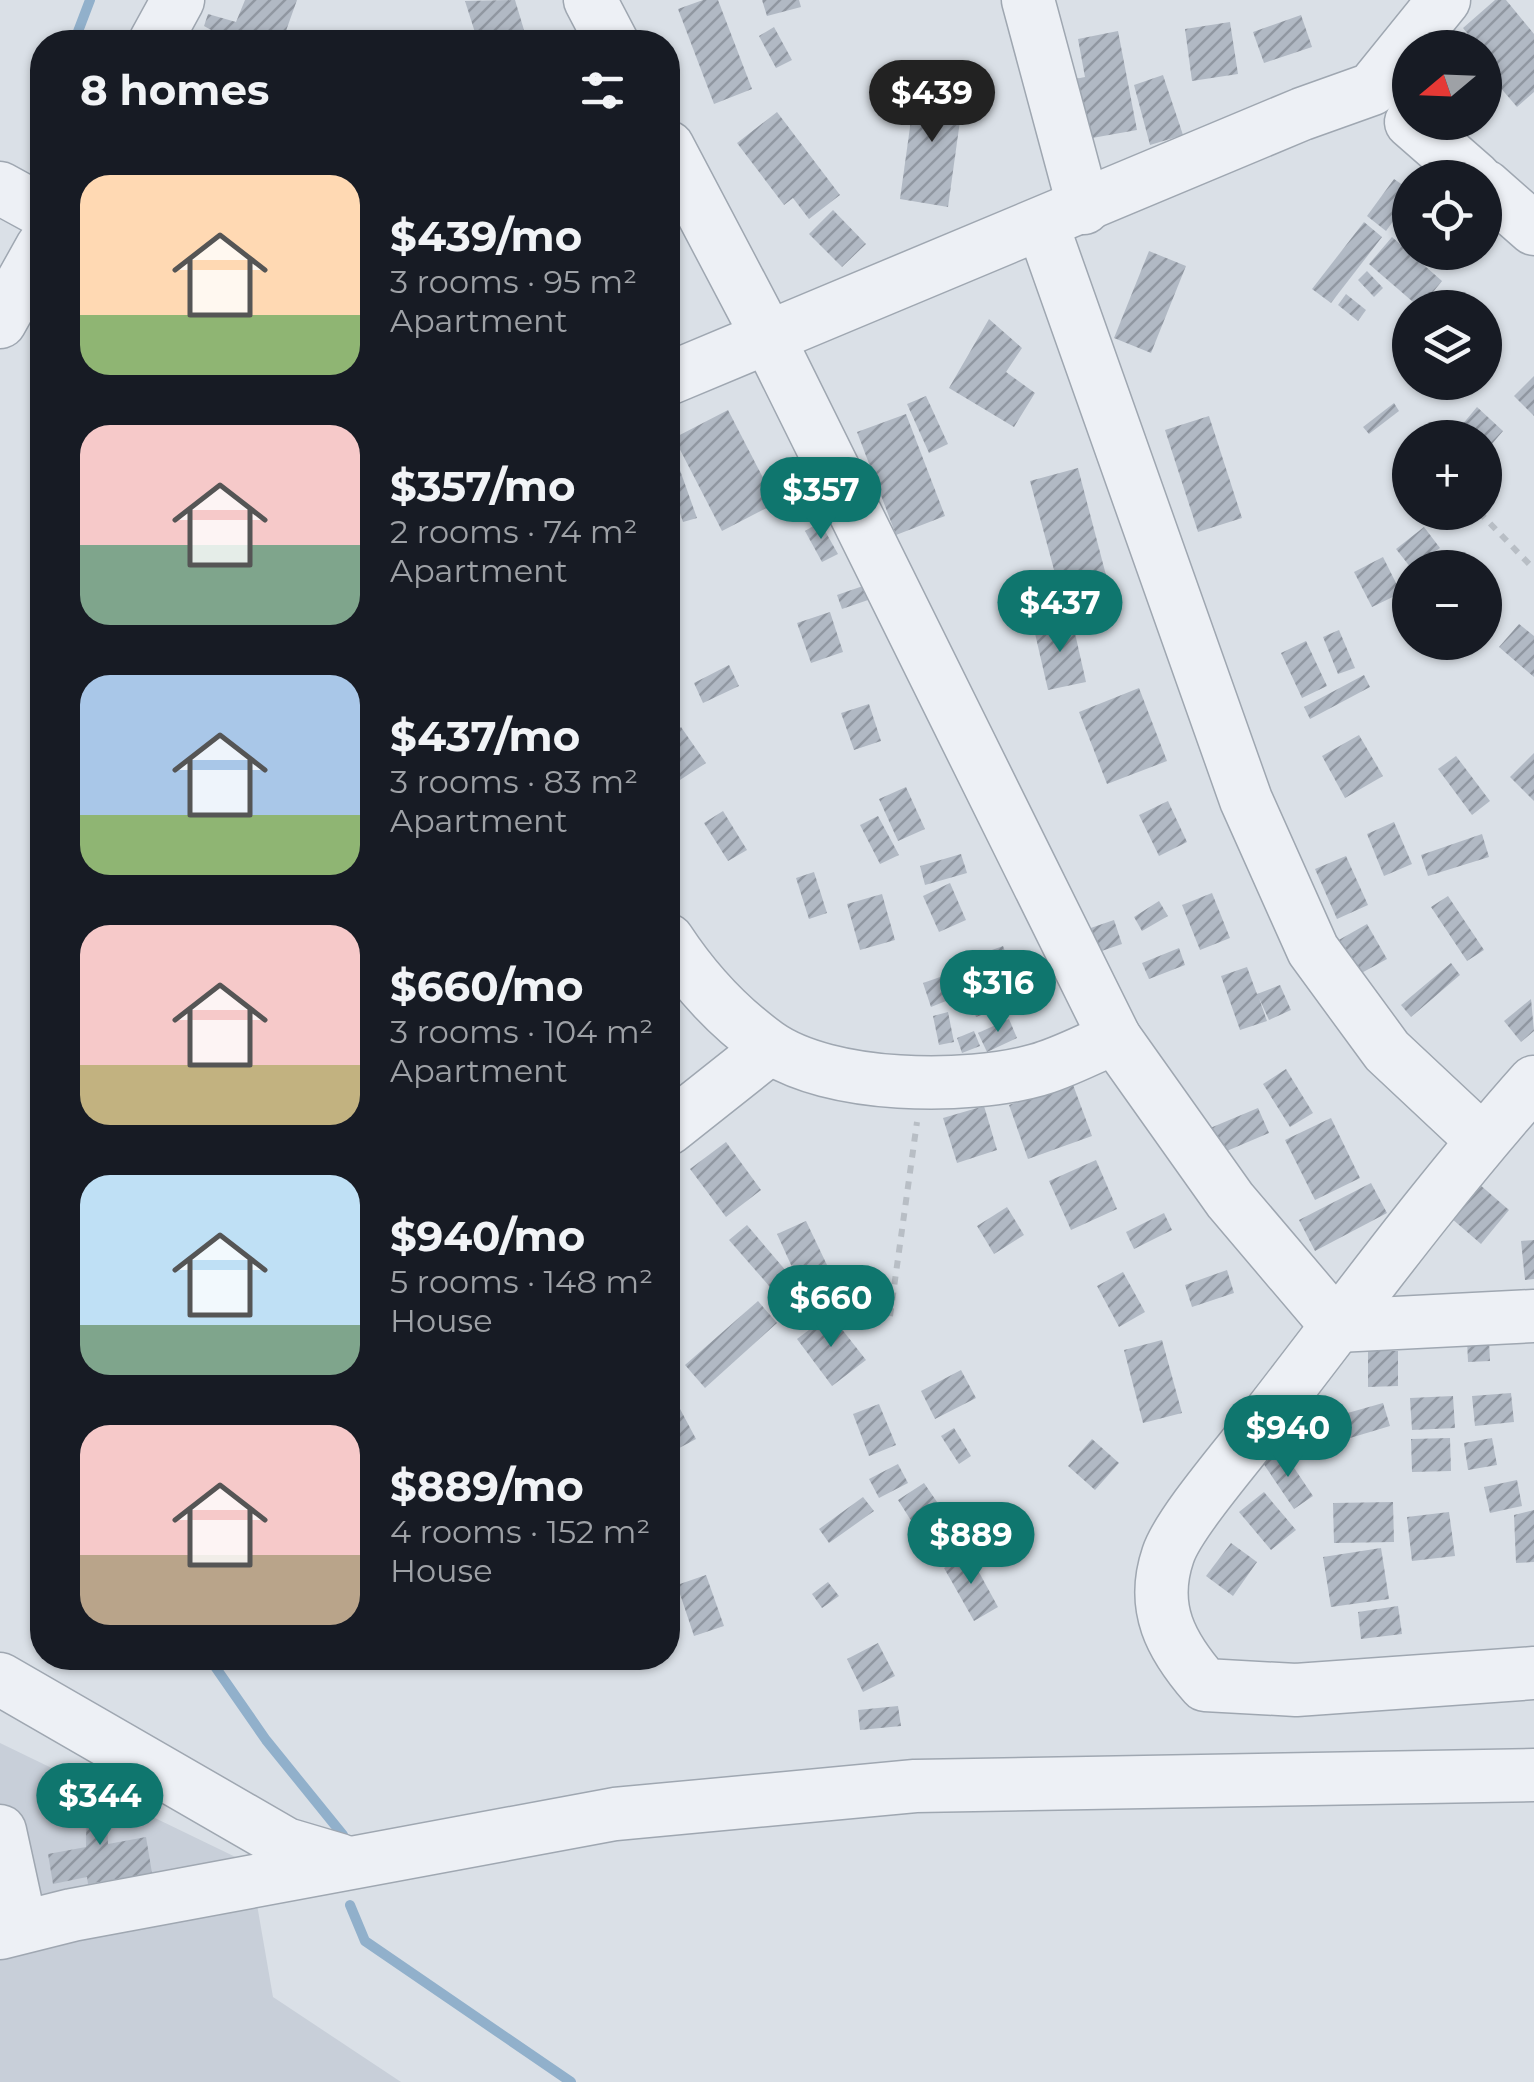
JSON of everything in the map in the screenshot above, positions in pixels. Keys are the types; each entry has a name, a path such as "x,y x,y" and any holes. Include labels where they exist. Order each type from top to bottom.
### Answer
{"street":[{"path":"162,30 178,0"},
{"path":"590,0 606,30"},
{"path":"1028,0 1063,216 1246,800 1313,950 1387,1051 1482,1140"},
{"path":"1432,30 1444,0"},
{"path":"680,374 1302,114 1392,111"},
{"path":"1431,140 1454,160"},
{"path":"680,170 769,339 1115,1038 1230,1200 1337,1326"},
{"path":"0,188 30,205"},
{"path":"1502,201 1534,229"},
{"path":"0,322 30,268"},
{"path":"680,958 697,984 770,1048 831,1071 922,1086 1036,1070 1115,1038"},
{"path":"680,1119 770,1048"},
{"path":"1534,1082 1482,1140 1337,1326 1168,1552 1159,1598 1176,1651 1205,1685 1296,1690 1534,1672"},
{"path":"1337,1326 1534,1316"},
{"path":"0,1679 286,1844 317,1856 351,1861"},
{"path":"1,1839 11,1930 351,1861 615,1814 914,1786 1534,1774"}],"path":[{"path":"1496,530 1534,569"},
{"path":"890,1316 922,1086"}],"shaded area":[{"path":"0,1743 250,1864 273,1997 401,2082 0,2082"}],"building":[{"path":"245,0 297,0 286,30 211,30 204,26 208,14 236,22"},
{"path":"515,0 524,30 474,30 465,1"},
{"path":"703,0 718,0 752,89 714,104 678,9"},
{"path":"762,0 799,0 801,7 767,16"},
{"path":"1495,0 1506,0 1534,34 1534,92 1517,107 1502,90 1502,30 1463,28"},
{"path":"1301,15 1312,47 1264,63 1253,32"},
{"path":"1230,22 1238,74 1192,81 1185,29"},
{"path":"774,27 792,60 776,68 759,36"},
{"path":"1118,31 1137,130 1081,140 1070,80 1085,77 1078,39"},
{"path":"1163,75 1183,135 1150,145 1134,85"},
{"path":"916,84 964,92 948,207 900,199"},
{"path":"777,112 840,195 809,219 793,198 784,205 737,143"},
{"path":"1392,182 1392,223 1386,231 1367,216"},
{"path":"833,210 866,244 842,267 809,234"},
{"path":"1364,222 1382,237 1331,303 1312,289"},
{"path":"1392,237 1392,270 1430,270 1442,281 1435,290 1399,290 1369,264"},
{"path":"1149,251 1186,266 1151,353 1114,338"},
{"path":"1367,271 1383,288 1374,297 1358,280"},
{"path":"1346,294 1366,310 1358,321 1338,305"},
{"path":"989,319 1022,348 1006,372 1035,393 1014,427 949,388"},
{"path":"1534,376 1534,416 1514,396"},
{"path":"926,396 948,444 929,453 907,404"},
{"path":"1394,403 1399,411 1369,434 1363,427"},
{"path":"1477,407 1491,420 1466,420"},
{"path":"728,410 776,503 722,531 680,450 680,435"},
{"path":"906,414 945,516 896,535 857,432"},
{"path":"1209,416 1242,518 1198,532 1165,430"},
{"path":"1078,468 1107,579 1060,592 1030,481"},
{"path":"680,470 697,518 683,522 680,513"},
{"path":"820,522 838,554 822,562 805,531"},
{"path":"1420,530 1426,530 1440,548 1437,550 1396,549"},
{"path":"1383,557 1392,575 1392,597 1372,607 1354,572"},
{"path":"863,586 868,600 842,609 837,595"},
{"path":"830,612 843,652 811,663 797,623"},
{"path":"1072,620 1086,682 1048,690 1034,629"},
{"path":"1519,624 1534,636 1534,677 1502,650 1502,644"},
{"path":"1339,630 1355,668 1338,674 1323,637"},
{"path":"1306,641 1327,686 1302,698 1281,653"},
{"path":"729,665 739,686 703,703 694,683"},
{"path":"1364,675 1370,687 1310,719 1304,707"},
{"path":"1139,688 1167,761 1107,784 1079,712"},
{"path":"869,704 881,741 854,750 841,713"},
{"path":"680,728 706,763 680,780"},
{"path":"1359,735 1383,776 1345,798 1322,756"},
{"path":"1534,753 1534,801 1510,777"},
{"path":"1456,756 1490,801 1472,815 1438,769"},
{"path":"906,787 925,829 898,841 879,799"},
{"path":"1168,801 1187,842 1159,856 1139,815"},
{"path":"723,811 747,850 728,861 704,823"},
{"path":"878,816 899,855 880,864 860,825"},
{"path":"1394,822 1412,864 1384,876 1367,834"},
{"path":"1482,834 1489,857 1428,876 1421,855"},
{"path":"961,854 967,873 925,885 920,866"},
{"path":"1346,856 1368,905 1337,919 1315,869"},
{"path":"814,872 827,913 809,919 796,878"},
{"path":"950,883 966,920 939,932 923,896"},
{"path":"1212,893 1230,938 1200,950 1182,905"},
{"path":"882,894 895,940 860,950 847,904"},
{"path":"1448,896 1484,950 1467,961 1431,907"},
{"path":"1159,901 1168,916 1142,931 1134,917"},
{"path":"1114,920 1122,944 1090,955 1082,931"},
{"path":"1367,924 1387,959 1356,976 1337,941"},
{"path":"1003,946 1023,999 976,1017 956,963"},
{"path":"1179,948 1185,965 1149,979 1142,963"},
{"path":"1451,963 1460,975 1411,1017 1401,1005"},
{"path":"1247,967 1257,994 1280,985 1291,1010 1269,1020 1259,998 1267,1021 1240,1030 1221,976"},
{"path":"943,976 951,999 931,1007 923,983"},
{"path":"1531,999 1534,1031 1521,1042 1504,1021"},
{"path":"948,1012 954,1042 939,1045 933,1016"},
{"path":"1009,1019 1017,1038 987,1052 978,1033"},
{"path":"974,1031 980,1046 962,1053 957,1038"},
{"path":"1286,1069 1313,1113 1290,1127 1263,1084"},
{"path":"1072,1082 1092,1136 1028,1159 1009,1105"},
{"path":"984,1106 997,1150 957,1163 943,1118"},
{"path":"1258,1108 1269,1133 1215,1156 1203,1131"},
{"path":"1331,1118 1360,1178 1315,1200 1285,1140"},
{"path":"726,1142 761,1190 726,1217 690,1169"},
{"path":"1096,1160 1117,1209 1071,1230 1049,1181"},
{"path":"1371,1183 1387,1213 1315,1251 1299,1220"},
{"path":"1479,1184 1509,1210 1481,1244 1451,1218"},
{"path":"1007,1207 1024,1235 994,1254 977,1226"},
{"path":"1164,1213 1172,1230 1134,1249 1126,1232"},
{"path":"806,1221 827,1265 797,1278 777,1234"},
{"path":"747,1225 787,1272 770,1287 729,1240"},
{"path":"1534,1240 1534,1279 1525,1280 1521,1241"},
{"path":"1227,1270 1234,1293 1192,1307 1185,1285"},
{"path":"1123,1272 1145,1312 1119,1327 1097,1286"},
{"path":"758,1301 777,1323 705,1388 685,1365"},
{"path":"830,1314 866,1360 832,1386 797,1339"},
{"path":"1489,1339 1490,1361 1468,1362 1467,1340"},
{"path":"1162,1340 1182,1413 1143,1423 1124,1350"},
{"path":"1368,1351 1398,1351 1398,1386 1368,1387"},
{"path":"961,1370 976,1398 935,1419 921,1391"},
{"path":"1511,1393 1514,1422 1475,1426 1472,1396"},
{"path":"1453,1396 1455,1428 1412,1430 1410,1398"},
{"path":"1383,1403 1390,1426 1350,1438 1344,1414"},
{"path":"879,1404 896,1445 869,1456 853,1414"},
{"path":"680,1409 696,1439 680,1448"},
{"path":"954,1428 971,1456 959,1464 941,1436"},
{"path":"1450,1438 1451,1471 1412,1472 1411,1439"},
{"path":"1492,1438 1497,1465 1468,1470 1464,1443"},
{"path":"1092,1439 1119,1463 1095,1490 1068,1466"},
{"path":"1282,1450 1313,1496 1294,1509 1263,1463"},
{"path":"898,1464 908,1483 879,1498 869,1479"},
{"path":"1517,1480 1522,1506 1490,1513 1484,1487"},
{"path":"924,1483 946,1515 919,1533 898,1500"},
{"path":"1264,1492 1296,1530 1271,1550 1239,1512"},
{"path":"863,1497 874,1511 829,1543 819,1529"},
{"path":"1393,1502 1394,1542 1334,1543 1333,1503"},
{"path":"1534,1510 1534,1562 1516,1563 1514,1515"},
{"path":"1449,1512 1455,1556 1412,1561 1407,1517"},
{"path":"1231,1543 1257,1562 1233,1596 1206,1576"},
{"path":"1381,1548 1389,1599 1331,1607 1323,1557"},
{"path":"969,1554 998,1607 974,1621 944,1568"},
{"path":"706,1575 724,1626 694,1636 680,1584"},
{"path":"828,1582 839,1596 822,1608 812,1594"},
{"path":"1398,1606 1402,1634 1361,1639 1358,1612"},
{"path":"878,1643 895,1676 863,1692 847,1659"},
{"path":"898,1706 901,1726 860,1730 858,1710"},
{"path":"105,1777 108,1844 146,1837 152,1873 88,1884 87,1877 53,1884 48,1854 86,1847 87,1780"}],"waterway":[{"path":"79,30 90,0"},
{"path":"217,1670 266,1740 343,1835"},
{"path":"350,1905 365,1941 571,2082"}]}
